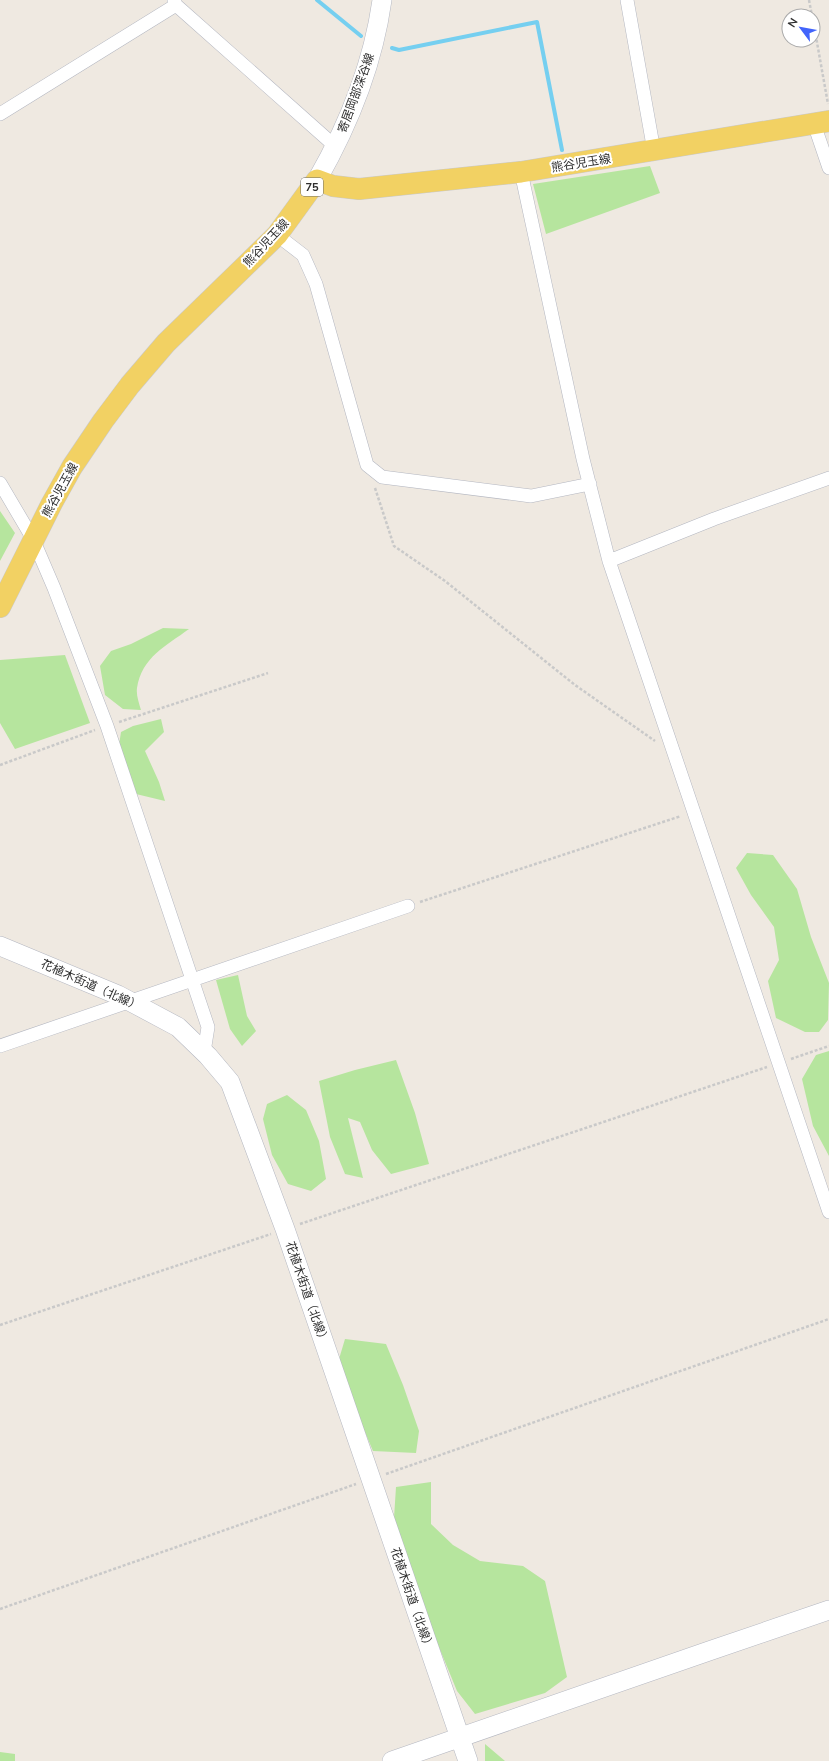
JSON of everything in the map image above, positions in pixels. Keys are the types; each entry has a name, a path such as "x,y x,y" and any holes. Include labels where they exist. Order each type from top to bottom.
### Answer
{"main road":[{"name":"熊谷児玉線","path":"0,607 32,539 72,467 103,421 130,385 166,343 277,235 317,180 333,186 359,189 522,172 821,122"}],"street":[{"name":"寄居岡部深谷線","path":"317,180 336,147 370,62 382,0"},
{"path":"626,0 654,151"},
{"path":"0,114 175,2 336,147"},
{"path":"821,122 829,168"},
{"path":"522,172 590,484 609,561 829,1212"},
{"path":"277,235 303,255 316,284 367,465 382,478 531,496 590,484"},
{"path":"609,561 714,519 829,478"},
{"path":"0,483 32,539 54,588 107,726 208,1028 204,1052"},
{"path":"0,1046 132,1002 408,906"},
{"name":"花植木街道（北線）","path":"0,946 118,995 178,1027 204,1052 230,1082 285,1229 468,1761"},
{"path":"392,1761 829,1610"}],"path":[{"path":"818,48 829,108"},
{"path":"367,465 394,546 444,581 575,684 674,753"},
{"path":"0,765 107,726 268,673"},
{"path":"408,906 693,812"},
{"path":"0,1325 829,1046"},
{"path":"0,1609 829,1319"}],"green space":[{"path":"650,166 660,193 546,234 533,184"},
{"path":"0,511 15,533 0,561"},
{"path":"163,628 189,629 156,653 144,668 137,688 141,710 123,709 105,695 100,666 111,651 131,644"},
{"path":"65,655 90,723 15,749 0,723 0,660"},
{"path":"161,719 164,732 145,751 159,782 165,801 136,794 119,745 121,732 133,726"},
{"path":"747,853 773,855 797,889 811,937 829,983 828,1020 819,1032 805,1032 776,1018 768,981 779,960 774,927 751,895 736,868"},
{"path":"238,975 247,1016 256,1031 242,1046 230,1029 216,980"},
{"path":"829,1051 829,1156 813,1126 802,1079 816,1055"},
{"path":"396,1060 415,1113 429,1164 391,1174 372,1150 360,1122 348,1118 363,1178 345,1174 330,1137 319,1081"},
{"path":"287,1095 306,1110 319,1141 326,1179 311,1191 288,1184 272,1155 263,1119 267,1104"},
{"path":"345,1339 386,1344 403,1385 419,1431 416,1453 373,1451 356,1411 339,1359"},
{"path":"431,1482 431,1524 453,1545 480,1561 523,1566 545,1581 567,1677 545,1693 475,1714 457,1691 425,1613 394,1518 396,1487"},
{"path":"485,1744 505,1761 485,1761"},
{"path":"0,1752 15,1754 15,1761 0,1761"}],"waterway":[{"path":"317,0 361,36"},
{"path":"392,48 399,50 537,22 562,150"}]}
